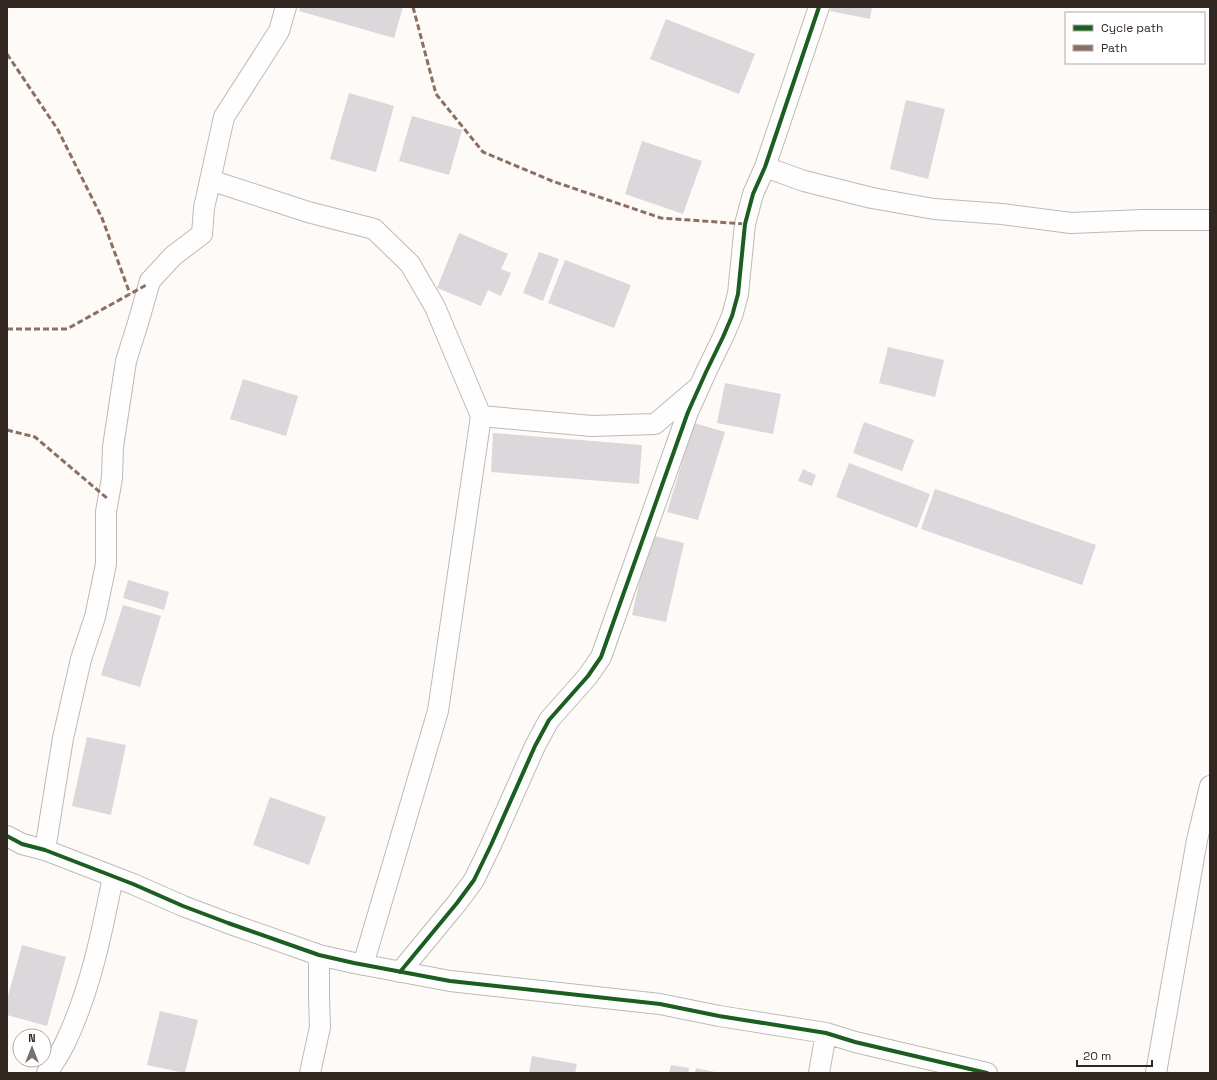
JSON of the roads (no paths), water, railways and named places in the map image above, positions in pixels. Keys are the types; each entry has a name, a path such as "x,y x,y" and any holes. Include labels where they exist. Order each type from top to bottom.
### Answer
{"street":[{"path":"45,850 63,738 81,659 95,617 106,564 106,512 112,478 113,447 126,361 150,281 173,256 202,234 204,208 224,117 279,31 286,7"},
{"path":"400,972 474,880 535,746 549,720 588,676 601,657 688,412 732,316 738,294 745,224 753,194 765,167 820,7"},
{"path":"765,167 804,181 865,196 934,208 1002,214 1071,223 1150,220 1210,220"},
{"path":"210,180 308,212 374,229 410,264 435,307 481,416 438,711 363,966"},
{"path":"481,416 592,426 655,424 700,386"},
{"path":"1156,1073 1197,840 1210,786"},
{"path":"7,836 22,844 45,850 133,884 183,906 319,955 363,966 450,981 660,1004 719,1016 826,1033 869,1045 986,1073"},
{"path":"47,1073 67,1040 84,994 96,956 114,877"},
{"path":"310,1073 320,1027 319,955"},
{"path":"819,1073 826,1033"}]}
